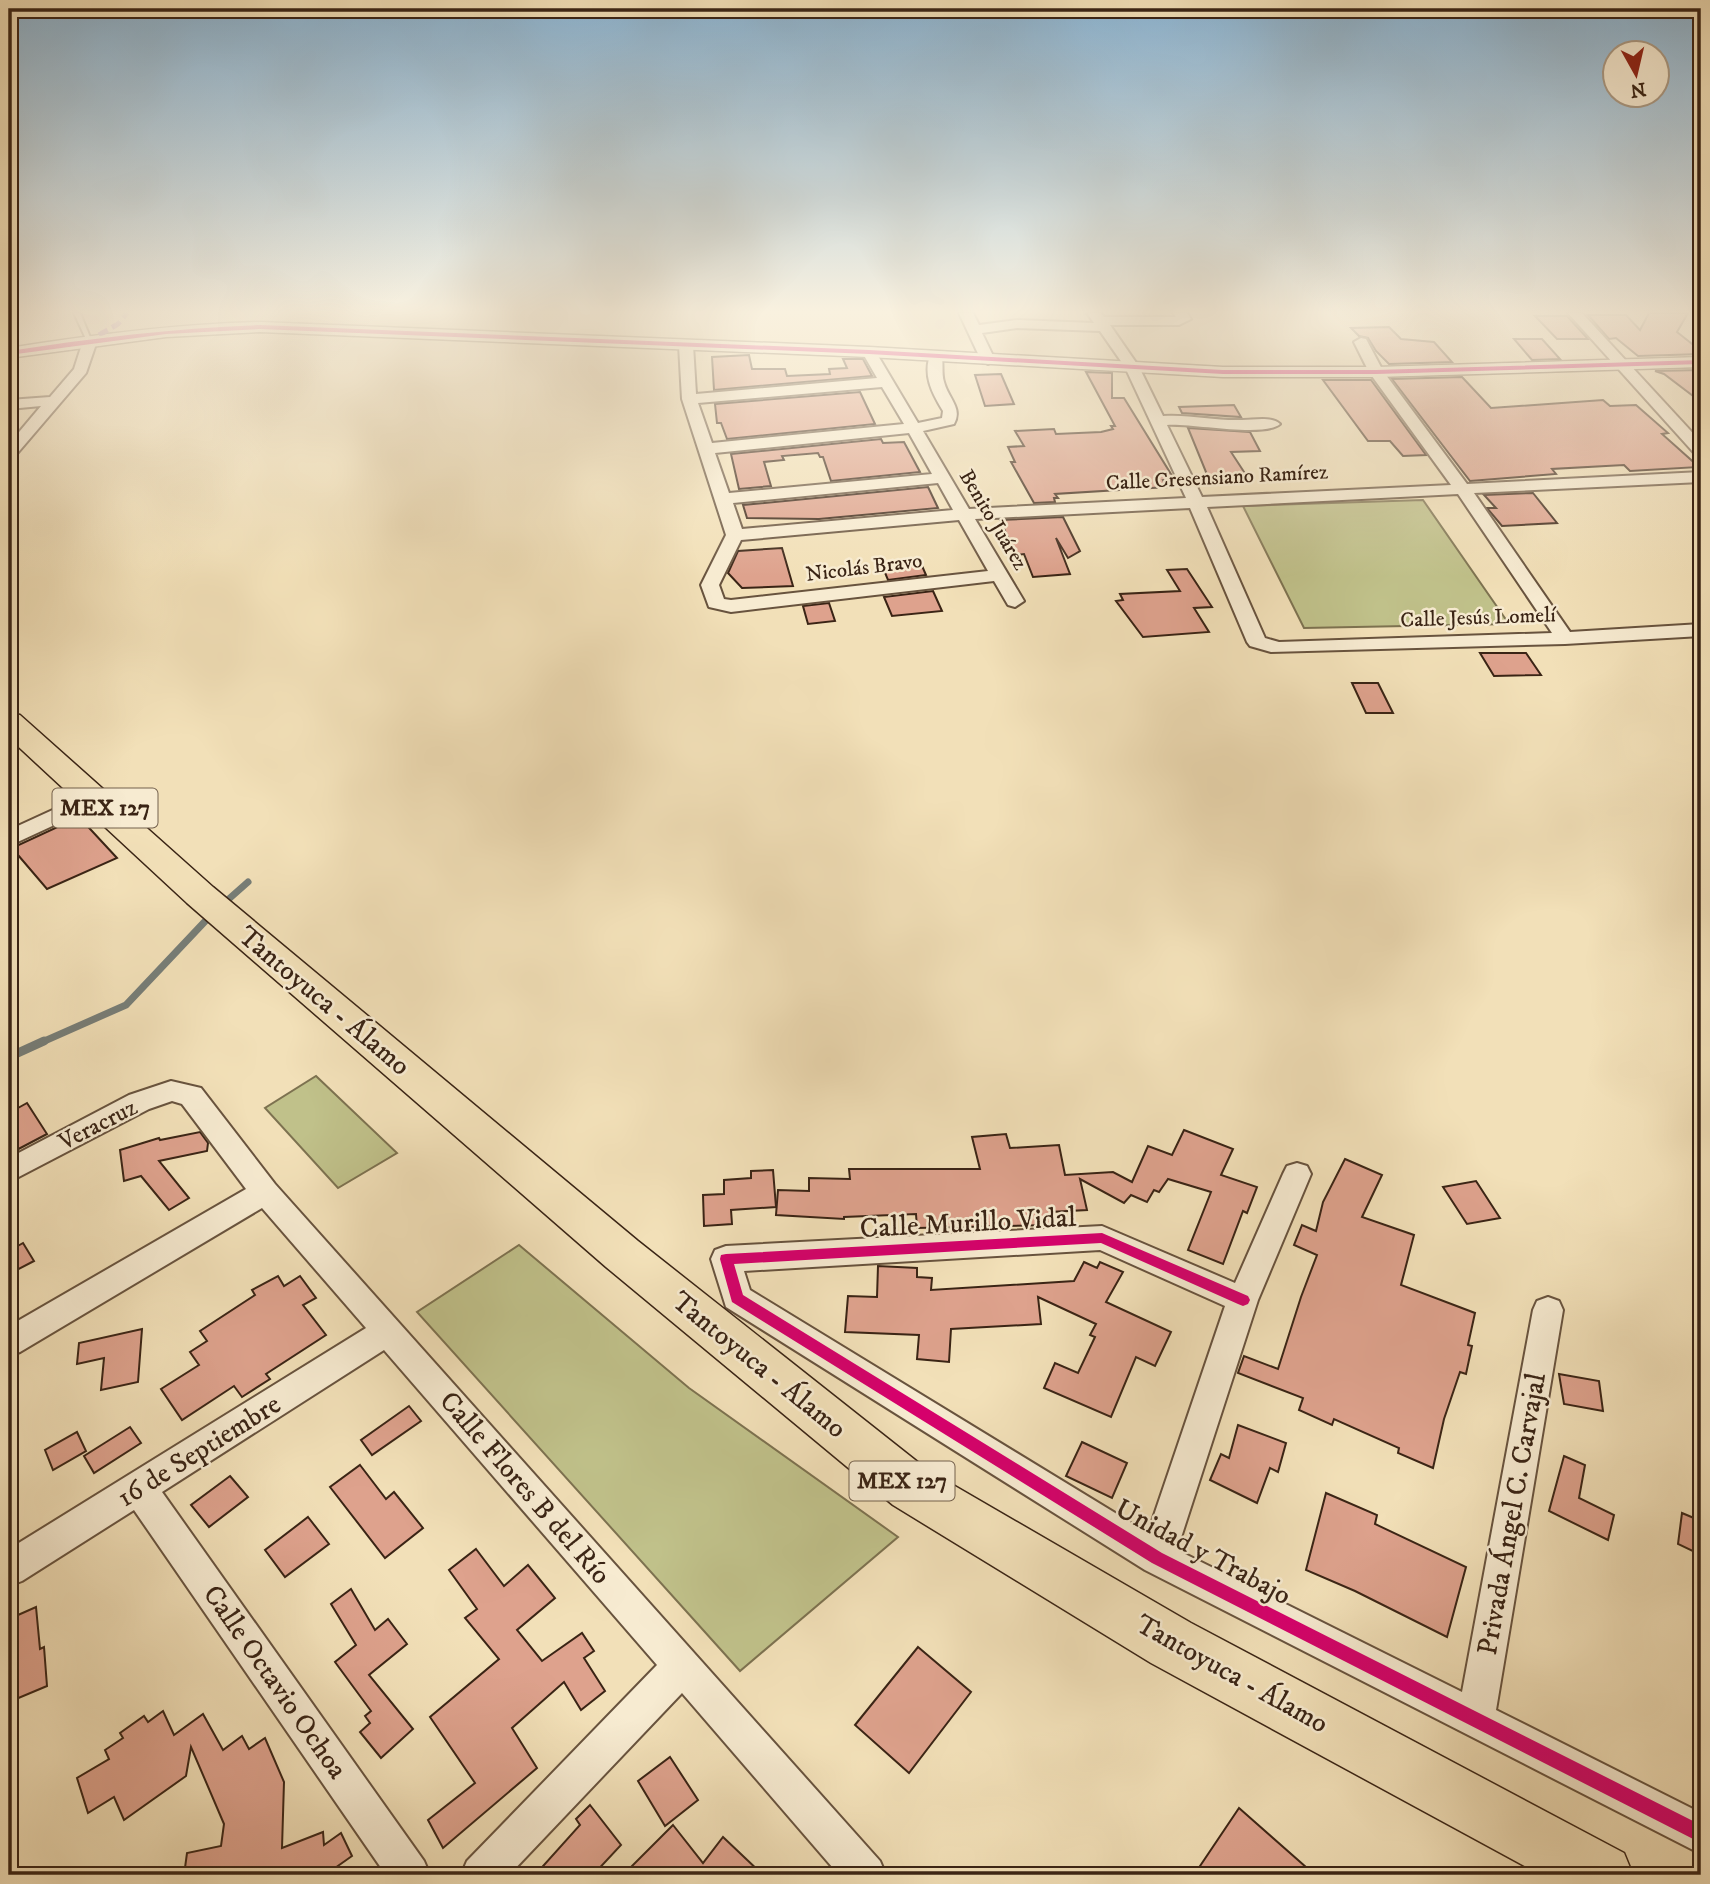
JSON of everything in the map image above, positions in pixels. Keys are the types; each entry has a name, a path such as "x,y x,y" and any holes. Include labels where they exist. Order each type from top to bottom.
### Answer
{"main road":[{"name":"Tantoyuca - Álamo","path":"9,722 200,895 622,1254 911,1488 1171,1643 1602,1875"}],"street":[{"path":"9,404 55,401"},
{"path":"9,453 55,401"},
{"path":"690,401 735,535"},
{"name":"Benito Juárez","path":"898,401 1015,601"},
{"path":"704,449 914,428 949,421 951,411 945,401"},
{"path":"1148,401 1196,502"},
{"path":"1397,401 1462,488 1565,638"},
{"path":"1660,401 1701,452"},
{"path":"1667,401 1701,434"},
{"path":"1157,421 1181,419 1225,425 1272,424"},
{"name":"Calle Cresensiano Ramírez","path":"735,535 966,514 1701,477"},
{"path":"722,499 943,478"},
{"name":"Calle Jesús Lomelí","path":"1196,502 1257,642 1278,648 1565,638 1701,630"},
{"name":"Nicolás Bravo","path":"735,535 709,585 716,603 731,606 1002,575"},
{"path":"9,839 94,798"},
{"name":"Veracruz","path":"9,1171 139,1102 171,1091 191,1095"},
{"name":"Calle Flores B del Río","path":"191,1095 265,1192 866,1875"},
{"path":"1157,1558 1243,1300 1297,1174"},
{"path":"9,1342 265,1192"},
{"name":"Calle Murillo Vidal","path":"726,1259 1102,1238 1243,1300"},
{"name":"Unidad y Trabajo","path":"726,1259 737,1298 1157,1558 1701,1834"},
{"name":"Privada Ángel C. Carvajal","path":"1476,1718 1548,1310"},
{"name":"16 de Septiembre","path":"9,1569 388,1331"},
{"name":"Calle Octavio Ochoa","path":"139,1489 410,1875"},
{"path":"481,1875 682,1666"}],"green space":[{"path":"1423,500 1509,624 1304,628 1243,506"},
{"path":"316,1076 397,1153 338,1188 265,1108"},
{"path":"519,1245 689,1388 898,1537 740,1671 417,1312"}],"building":[{"path":"752,401 864,401 875,424 727,439 721,423 717,423 715,404"},
{"path":"983,401 1013,401 1014,404 985,406"},
{"path":"1102,401 1126,401 1174,479 1163,480 1167,487 1055,494 1058,498 1054,498 1055,502 1034,503 1011,462 1015,462 1008,447 1024,446 1015,431 1054,429 1056,434 1101,432 1115,426"},
{"path":"1338,401 1386,401 1426,455 1403,456 1390,441 1368,441"},
{"path":"1409,401 1484,401 1491,408 1590,401 1604,401 1610,406 1636,405 1668,433 1662,434 1699,467 1630,471 1624,465 1552,469 1556,474 1470,481"},
{"path":"1234,405 1241,417 1182,413 1179,407"},
{"path":"1188,428 1250,432 1260,451 1231,452 1250,481 1228,482 1224,477 1208,477"},
{"path":"881,439 883,443 904,442 920,472 831,481 823,457 818,453 782,456 784,460 764,462 771,486 739,489 731,454"},
{"path":"928,487 938,508 819,519 747,518 743,505"},
{"path":"1533,493 1557,523 1502,526 1487,508 1496,508 1484,495"},
{"path":"1063,517 1080,551 1068,558 1056,538 1070,574 1033,577 1024,554 1016,555 1000,520"},
{"path":"782,548 793,586 742,588 728,573 738,551"},
{"path":"919,559 926,575 888,580 881,563"},
{"path":"1187,569 1212,607 1194,608 1209,632 1143,637 1116,601 1123,600 1120,594 1180,591 1167,570"},
{"path":"933,591 942,611 892,616 884,597"},
{"path":"829,603 835,621 808,624 803,606"},
{"path":"1480,653 1526,653 1541,675 1494,676"},
{"path":"1352,683 1378,683 1393,713 1366,713"},
{"path":"79,817 117,858 47,889 12,848"},
{"path":"27,1103 47,1134 9,1154 9,1113"},
{"path":"1184,1130 1233,1149 1221,1175 1257,1187 1247,1213 1243,1211 1223,1264 1188,1250 1211,1192 1168,1179 1159,1192 1154,1190 1147,1202 1131,1195 1124,1203 1080,1179 1087,1210 1050,1212 1052,1225 917,1228 916,1214 844,1219 776,1215 778,1190 809,1191 809,1178 850,1179 849,1169 980,1169 972,1137 1006,1134 1010,1148 1059,1145 1065,1175 1113,1172 1132,1182 1148,1146 1172,1155"},
{"path":"200,1132 208,1143 207,1151 159,1161 189,1198 169,1210 141,1176 124,1181 120,1150 159,1138 160,1140"},
{"path":"1345,1159 1382,1175 1362,1217 1414,1235 1401,1285 1475,1313 1468,1345 1472,1346 1466,1374 1460,1372 1444,1419 1433,1468 1398,1453 1399,1448 1334,1419 1332,1425 1299,1410 1303,1398 1238,1373 1244,1356 1278,1369 1317,1255 1294,1245 1302,1225 1316,1231 1323,1202"},
{"path":"773,1170 776,1207 731,1210 732,1224 704,1226 703,1195 724,1194 724,1180 751,1178 751,1171"},
{"path":"1476,1181 1500,1218 1467,1224 1443,1187"},
{"path":"23,1243 34,1261 9,1274 9,1251"},
{"path":"1084,1262 1097,1268 1100,1262 1123,1272 1106,1302 1171,1332 1155,1366 1136,1357 1111,1417 1044,1388 1055,1363 1078,1373 1095,1337 1090,1335 1096,1324 1038,1297 1041,1324 951,1329 949,1362 917,1359 919,1335 845,1332 848,1296 877,1297 878,1266 917,1268 917,1277 932,1278 931,1290 1074,1281"},
{"path":"278,1276 284,1286 300,1276 316,1298 303,1305 326,1335 266,1374 270,1379 242,1397 234,1386 182,1420 161,1389 199,1365 190,1352 207,1341 200,1331 255,1295 252,1290"},
{"path":"142,1329 138,1382 101,1390 104,1358 77,1364 79,1343"},
{"path":"1559,1374 1599,1381 1603,1411 1564,1404"},
{"path":"409,1406 421,1421 372,1455 361,1440"},
{"path":"1238,1425 1286,1443 1278,1472 1270,1468 1257,1503 1210,1480 1221,1454 1229,1458"},
{"path":"130,1427 141,1443 94,1473 84,1456"},
{"path":"77,1432 86,1451 53,1470 45,1450"},
{"path":"1082,1442 1127,1463 1112,1498 1066,1476"},
{"path":"1564,1456 1585,1465 1579,1498 1614,1515 1608,1540 1549,1511"},
{"path":"360,1465 386,1499 394,1492 423,1528 385,1558 330,1487"},
{"path":"230,1476 248,1497 209,1527 191,1505"},
{"path":"1326,1493 1377,1515 1375,1524 1466,1567 1447,1637 1306,1570"},
{"path":"1682,1513 1701,1521 1701,1555 1678,1544"},
{"path":"308,1517 329,1544 285,1577 265,1550"},
{"path":"476,1549 504,1586 528,1565 555,1598 517,1630 542,1661 582,1633 594,1651 584,1658 605,1691 581,1710 564,1682 512,1728 537,1768 443,1848 428,1820 475,1783 430,1717 499,1659 465,1618 477,1609 449,1570"},
{"path":"351,1589 375,1630 388,1619 407,1644 369,1675 413,1729 381,1758 360,1732 370,1723 365,1716 371,1711 335,1662 356,1645 331,1604"},
{"path":"36,1607 40,1649 44,1647 47,1686 9,1702 9,1619"},
{"path":"918,1647 971,1692 909,1773 855,1725"},
{"path":"163,1711 174,1735 203,1714 223,1750 242,1736 249,1749 265,1738 284,1782 282,1848 323,1832 324,1845 341,1833 352,1856 325,1875 184,1875 187,1853 221,1846 224,1824 191,1747 186,1776 124,1820 114,1797 88,1813 77,1778 109,1759 105,1750 123,1738 120,1733 144,1716 148,1722"},
{"path":"670,1757 698,1800 665,1826 638,1781"},
{"path":"590,1805 621,1845 593,1875 535,1875 580,1825 576,1819"},
{"path":"1239,1808 1315,1875 1194,1875"},
{"path":"673,1825 703,1863 723,1837 763,1875 623,1875"}],"waterway":[{"path":"222,905 248,882"},
{"path":"40,1043 126,1005 211,915"},
{"path":"9,1057 44,1041"}],"cycle path":[{"path":"1243,1300 1102,1238 726,1259 737,1298 1157,1558 1701,1834"}]}
